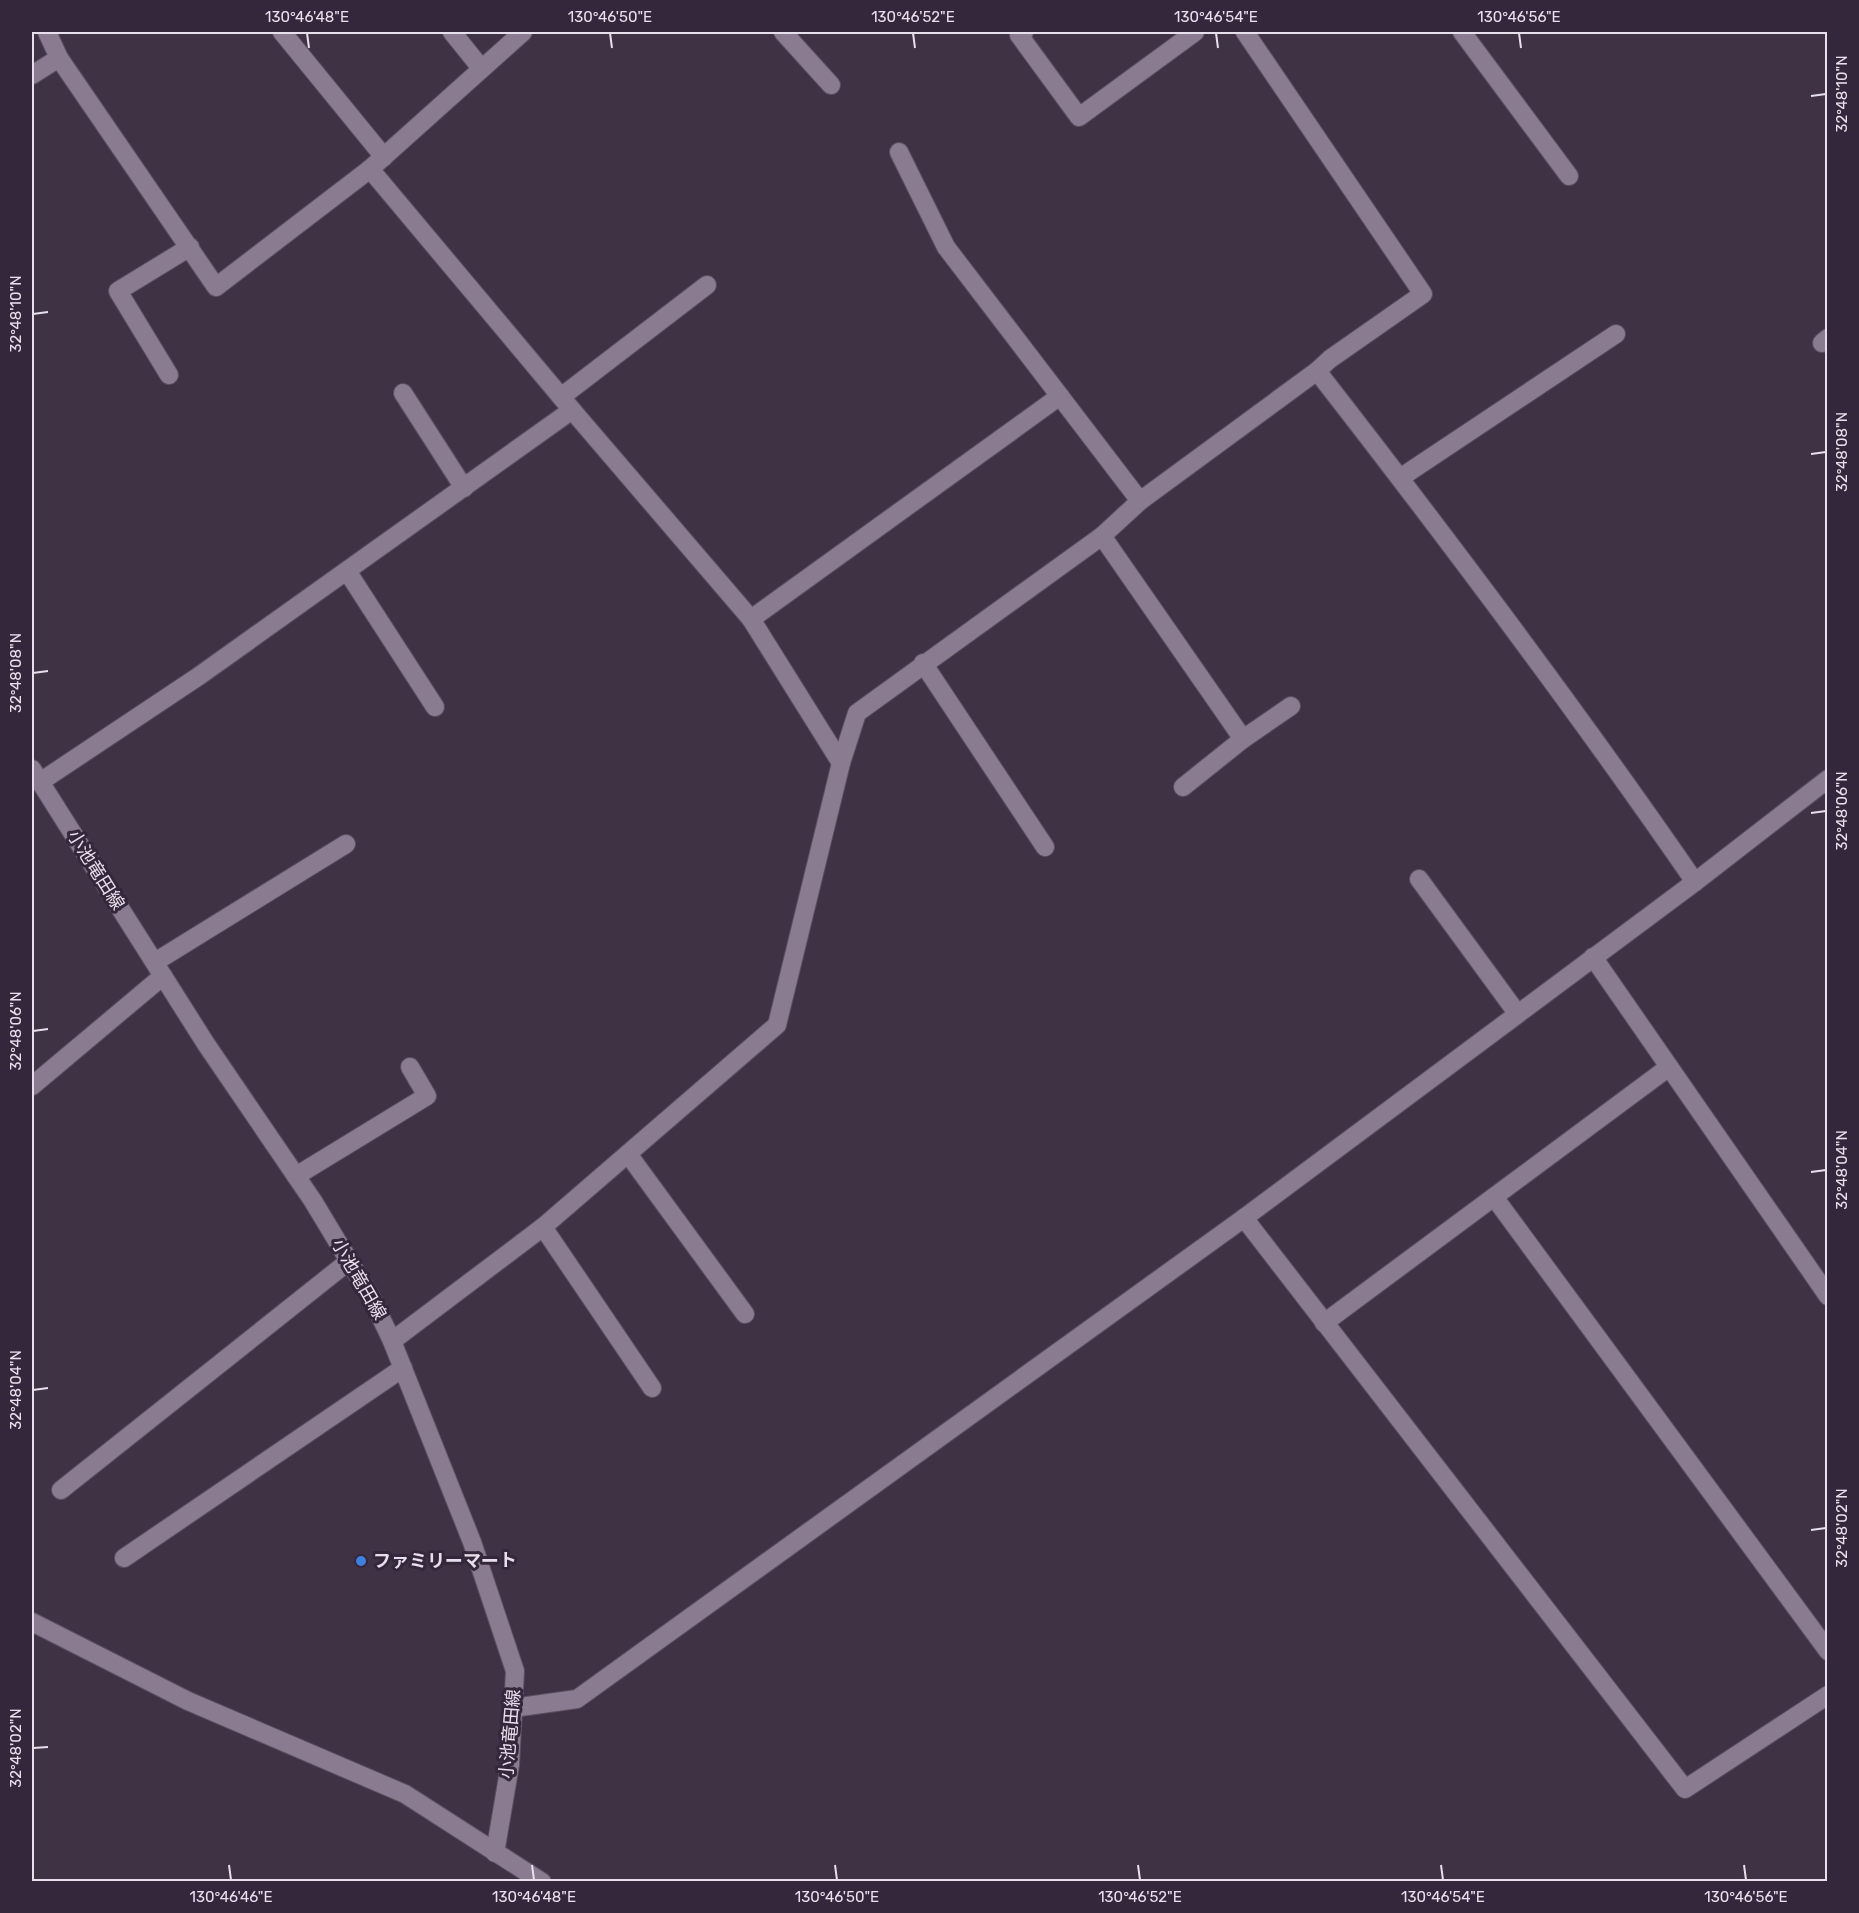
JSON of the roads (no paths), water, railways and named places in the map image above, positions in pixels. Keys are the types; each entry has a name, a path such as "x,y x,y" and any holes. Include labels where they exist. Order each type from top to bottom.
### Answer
{"street":[{"path":"47,32 58,58 216,287 370,169 523,32"},
{"path":"282,32 384,157"},
{"path":"452,32 481,68"},
{"path":"783,32 831,86"},
{"path":"1024,32 1018,35 1079,117 1195,32"},
{"path":"392,1341 543,1227 777,1025 841,763 857,713 923,663 1102,536 1140,501 1317,371 1330,359 1423,294 1245,32"},
{"path":"1470,34 1569,176"},
{"path":"32,75 58,58"},
{"path":"899,152 946,247 1140,501"},
{"path":"370,169 751,619 841,763"},
{"path":"169,375 118,291 190,247"},
{"path":"36,776 199,676 464,488 707,285"},
{"path":"1400,478 1616,334"},
{"path":"1317,371 1603,749 1695,882"},
{"path":"403,393 464,488"},
{"path":"751,619 1060,396"},
{"path":"1102,536 1243,739"},
{"path":"347,571 435,707"},
{"path":"923,663 1045,847"},
{"path":"1183,787 1243,739 1291,706"},
{"name":"小池竜田線","path":"36,776 206,1044 296,1176 372,1299 392,1341 472,1542 515,1671 510,1765 495,1853"},
{"path":"513,1708 577,1700 1244,1218 1695,882 1827,779"},
{"path":"32,1086 159,969 346,844"},
{"path":"1419,879 1517,1013"},
{"path":"1593,957 1827,1296"},
{"path":"296,1176 427,1096 410,1067"},
{"path":"1324,1323 1669,1067"},
{"path":"628,1154 745,1314"},
{"path":"1494,1197 1827,1650"},
{"path":"1244,1218 1685,1789 1827,1695"},
{"path":"543,1227 652,1388"},
{"path":"60,1491 349,1261"},
{"path":"124,1558 403,1368"},
{"path":"32,1622 188,1701 405,1794 542,1881"}],"place":[{"name":"ファミリーマート","path":"361,1561"}]}
